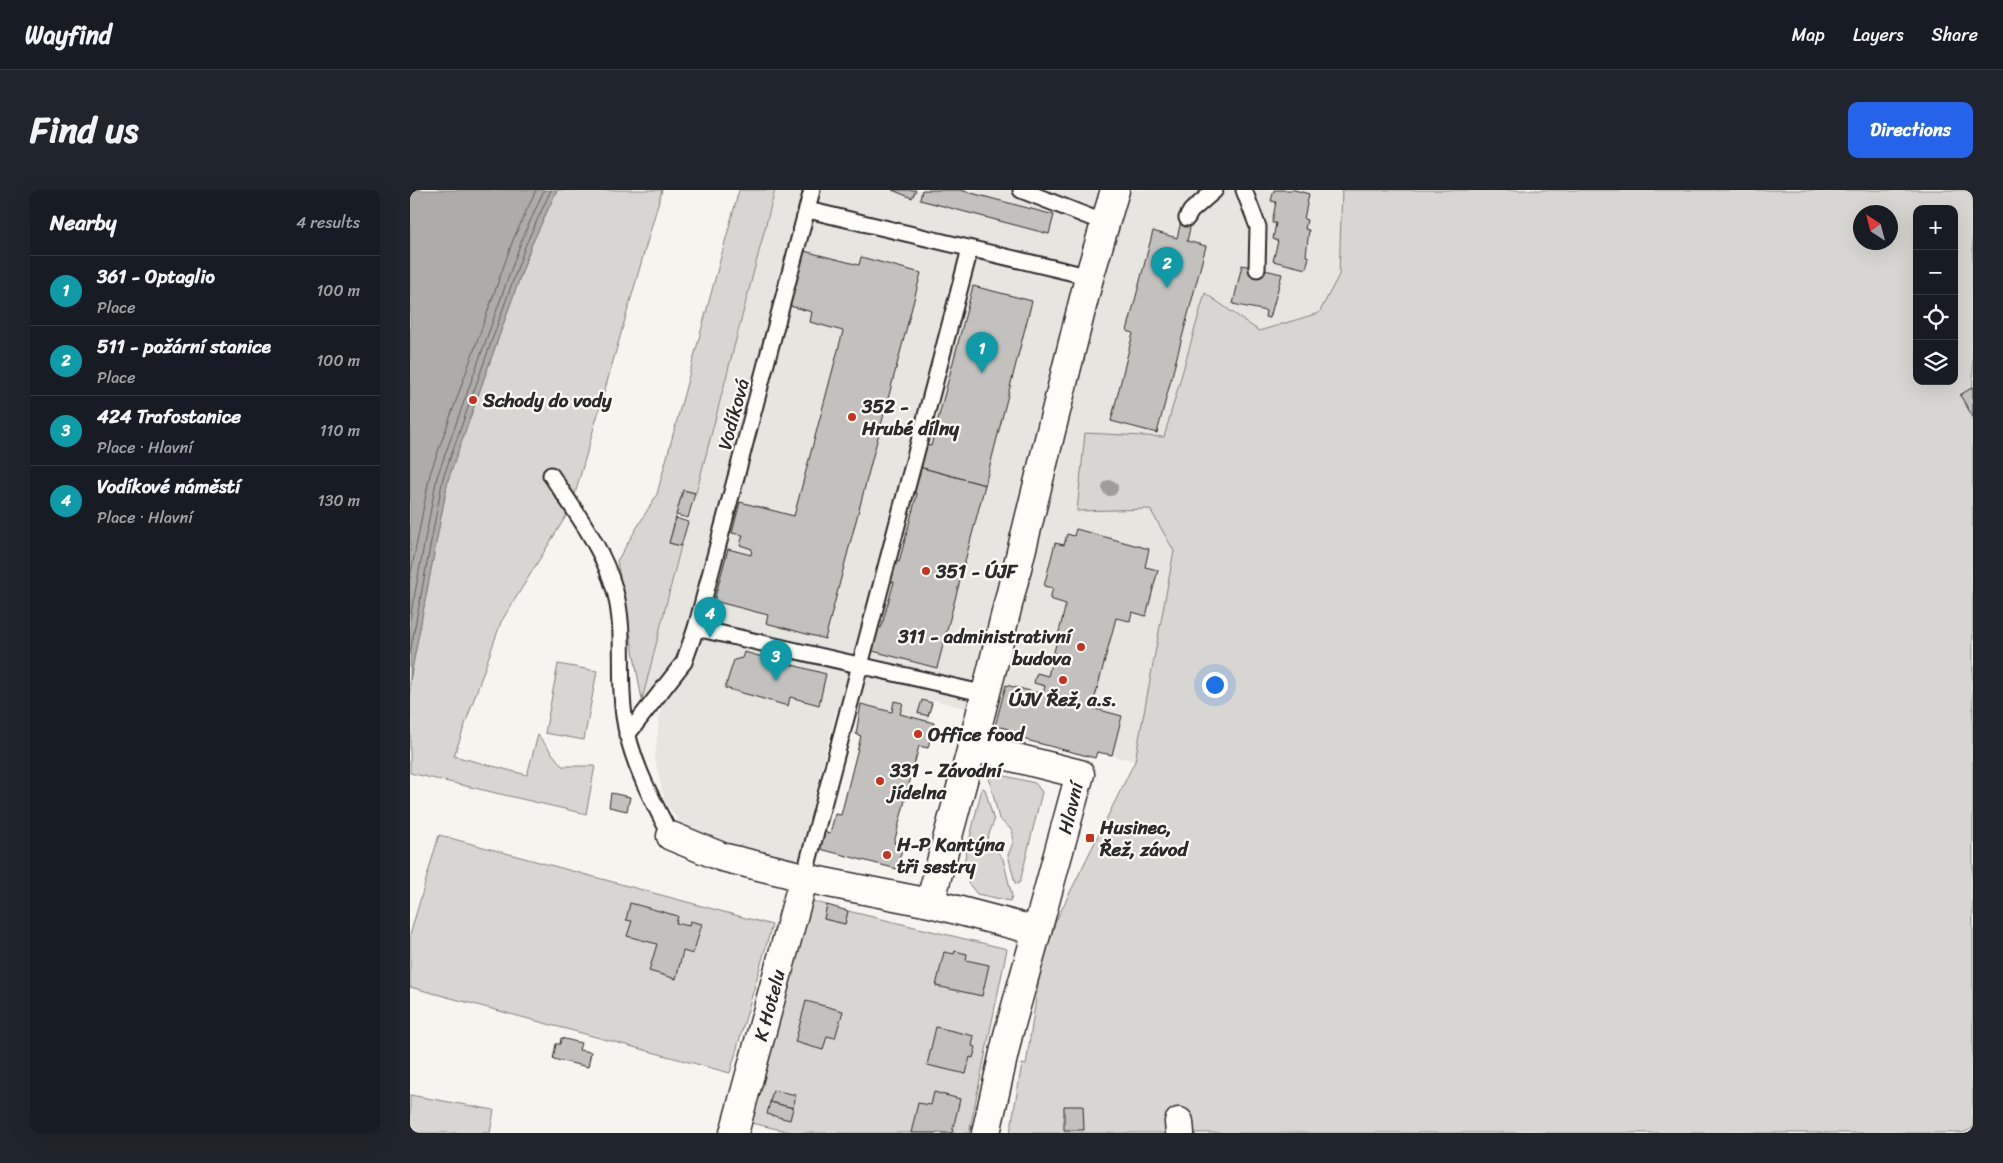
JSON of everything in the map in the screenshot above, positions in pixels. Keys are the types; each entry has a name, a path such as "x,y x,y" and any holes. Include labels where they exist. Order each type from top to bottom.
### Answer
{"street":[{"path":"930,903 986,694 1089,278 1105,223 1109,192"},
{"name":"Hlavní","path":"972,747 1080,774 1008,1035 986,1133"},
{"path":"671,836 722,857 804,877 930,903 1037,931"},
{"name":"K Hotelu","path":"734,1133 804,877"}],"lane":[{"name":"Vodíková","path":"627,735 684,662 696,628 812,190"},
{"path":"1021,190 1105,223"},
{"path":"1187,218 1190,211 1214,190"},
{"path":"1244,190 1258,227 1257,269"},
{"path":"808,210 1089,278"},
{"path":"804,877 970,249"},
{"path":"551,475 595,544 615,591 620,621 622,700 627,735 638,767 671,836"},
{"path":"696,628 986,694"}],"shaded area":[{"path":"557,190 662,190 571,508 501,622 454,756 527,775 538,735 562,766 595,766 586,814 410,773 410,680 448,480 531,246"},
{"path":"739,190 775,190 696,493 683,490 669,543 681,546 642,700 617,561 657,494"},
{"path":"774,190 1973,190 1958,205 1913,205 1913,269 1135,761 1097,752 1095,758 1007,735 1008,729 995,726 997,717 934,700 928,722 900,714 903,703 895,701 892,712 862,704 858,718 836,711 796,871 696,837 682,826 665,802 655,759 659,719 663,704 642,700"},
{"path":"1342,190 1973,190 1973,1128 1963,1133 1010,1133 1022,1064 1026,1065 1044,945 1135,761 1174,551 1150,509 1077,511 1085,433 1164,437 1205,293 1259,331 1319,313 1339,275"},
{"path":"558,664 597,671 584,740 545,733"},
{"path":"992,773 1035,783 1042,792 1020,882 1017,884 1015,883 1008,855 1013,843 1012,830 999,819 989,777"},
{"path":"982,788 985,789 994,821 987,839 1003,859 1012,896 1010,901 977,894 968,883 968,871 962,870"},
{"path":"439,835 772,925 730,1073 410,987 410,935"},
{"path":"811,901 827,905 824,919 845,924 848,911 1007,949 969,1133 795,1133 751,1123"},
{"path":"410,1095 494,1110 490,1133 410,1133"}],"water":[{"path":"410,190 557,190 531,246 448,480 410,680"}],"building":[{"path":"892,190 916,190 912,198"},
{"path":"922,190 960,190 1054,215 1049,234 920,200"},
{"path":"1274,190 1295,190 1309,194 1304,219 1307,220 1305,229 1309,230 1306,256 1309,257 1306,269 1273,261 1278,241 1273,239 1276,223 1272,223 1276,202 1271,201"},
{"path":"1182,217 1192,220 1187,241 1206,246 1157,433 1111,421 1133,333 1127,331 1153,231 1177,238"},
{"name":"352 - Hrubé dílny","path":"804,251 859,265 861,257 921,273 825,639 766,623 768,615 714,601 728,549 751,555 752,549 740,545 743,535 732,533 740,502 794,516 843,331 810,322 812,312 790,306"},
{"path":"1242,265 1282,274 1270,318 1265,317 1266,311 1233,304"},
{"path":"973,286 1032,301 985,485 919,467 925,445 931,446"},
{"path":"1973,387 1973,417 1960,395"},
{"name":"351 - ÚJF","path":"919,467 985,485 937,668 869,650 876,626 881,628 894,582 888,581 894,560 899,562 917,494 912,493"},
{"path":"683,490 695,493 688,518 676,515"},
{"path":"676,518 688,522 681,546 669,543"},
{"name":"311 - administrativní budova","path":"1076,529 1149,549 1145,567 1158,570 1146,616 1132,612 1130,621 1116,618 1092,708 1122,716 1112,755 1097,752 1095,758 1007,735 1009,729 995,726 1006,685 1043,694 1045,686 1034,683 1035,678 1037,673 1048,676 1066,604 1050,599 1053,588 1044,586 1055,543 1064,545 1067,534 1074,536"},
{"path":"744,652 826,674 819,705 790,697 788,706 725,688 734,660 742,658"},
{"path":"922,700 932,703 928,716 918,713"},
{"name":"331 - Závodní jídelna","path":"894,701 903,703 900,714 934,723 928,748 919,746 894,843 903,845 897,869 820,849 824,832 830,834 835,814 841,815 861,736 856,734 861,704 892,712"},
{"path":"611,793 630,797 627,811 609,807"},
{"path":"630,903 678,916 676,923 689,926 690,921 702,924 693,954 683,951 676,979 649,971 657,944 627,936 632,921 626,920"},
{"path":"827,905 848,911 845,924 824,919"},
{"path":"955,951 967,954 966,960 989,965 982,996 936,986 944,952 954,954"},
{"path":"806,1001 843,1011 835,1038 827,1036 823,1050 795,1042"},
{"path":"936,1027 974,1036 972,1046 976,1047 973,1058 970,1057 966,1074 927,1065"},
{"path":"561,1038 581,1043 579,1050 591,1052 588,1067 553,1059 556,1044 560,1044"},
{"path":"773,1090 796,1095 793,1108 770,1102"},
{"path":"934,1092 960,1099 952,1133 911,1133 918,1103 931,1105"},
{"path":"770,1102 793,1108 790,1120 767,1114"},
{"path":"1064,1106 1083,1106 1084,1130 1064,1130"}],"place":[{"name":"511 - požární stanice","path":"1167,288"},
{"name":"361 - Optaglio","path":"982,373"},
{"name":"Schody do vody","path":"473,400"},
{"name":"352 - Hrubé dílny","path":"852,417"},
{"name":"351 - ÚJF","path":"926,571"},
{"name":"Vodíkové náměstí","path":"710,638"},
{"name":"311 - administrativní budova","path":"1081,647"},
{"name":"ÚJV Řež, a.s.","path":"1063,680"},
{"name":"424 Trafostanice","path":"776,681"},
{"name":"Office food","path":"918,734"},
{"name":"331 - Závodní jídelna","path":"880,781"},
{"name":"Husinec, Řež, závod","path":"1090,838"},
{"name":"H-P Kantýna tři sestry","path":"887,855"}]}
